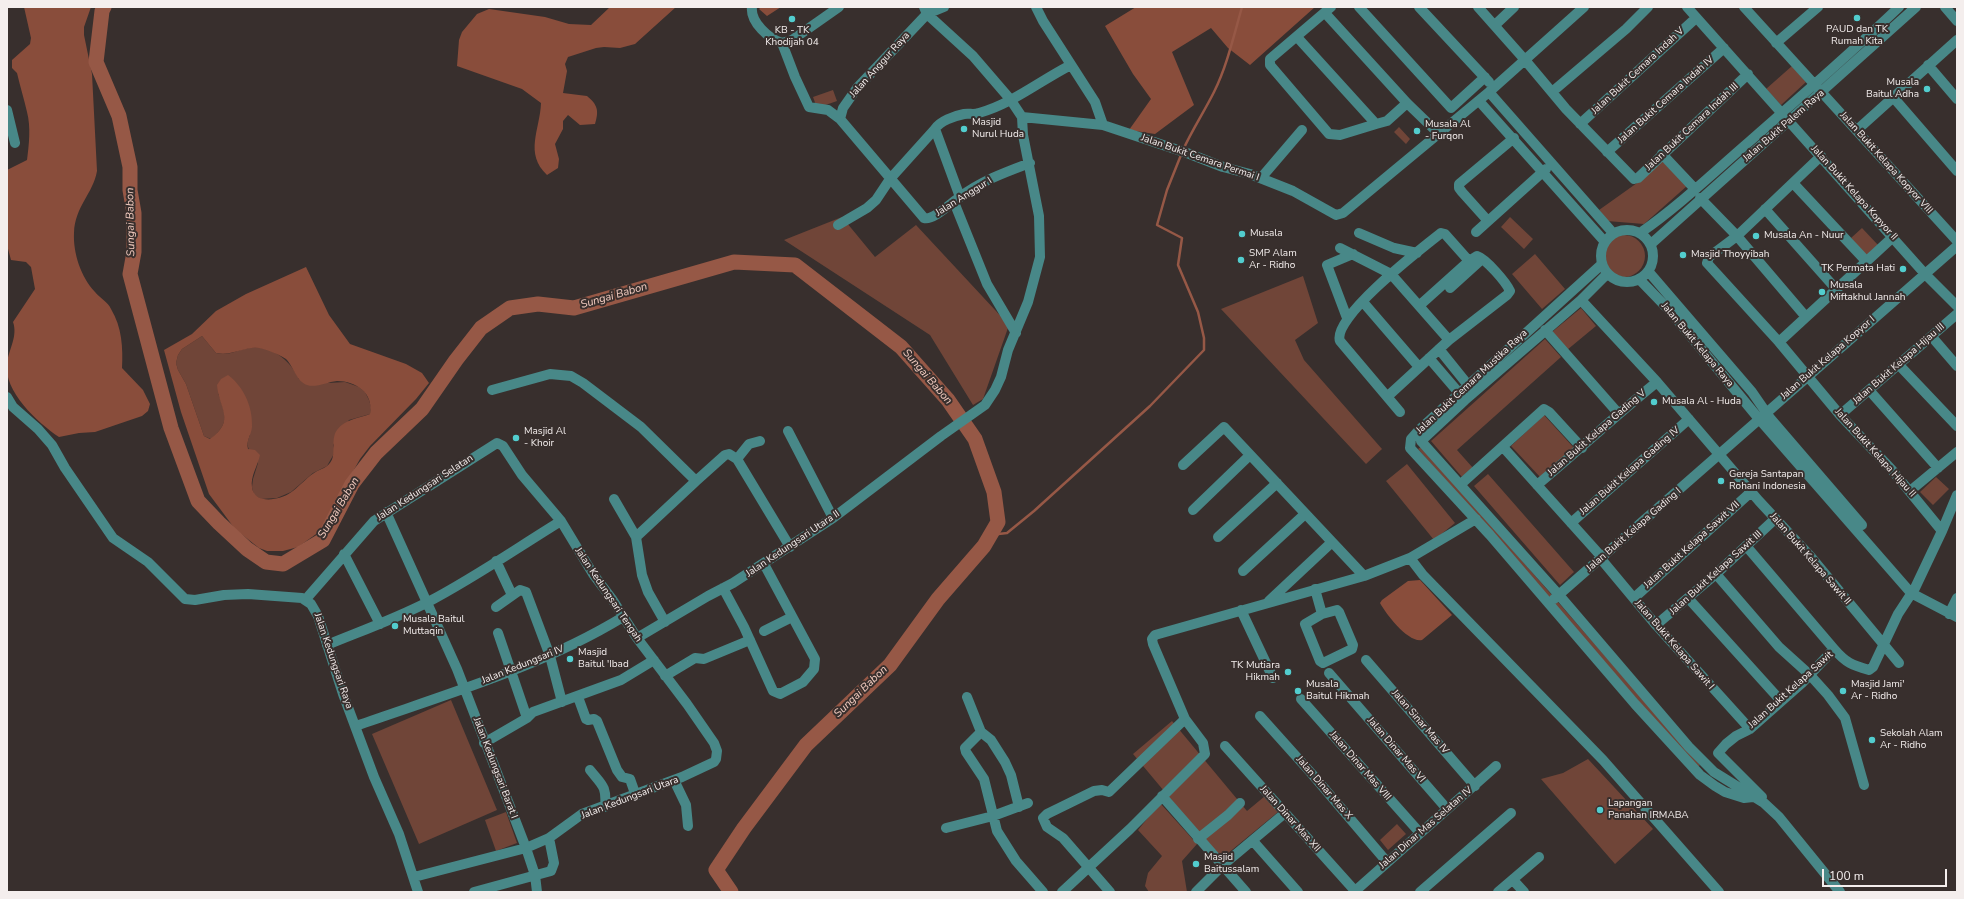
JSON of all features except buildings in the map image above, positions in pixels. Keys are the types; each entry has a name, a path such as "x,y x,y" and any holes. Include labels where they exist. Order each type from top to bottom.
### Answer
{"street":[{"path":"752,7 753,18 757,24 774,39 782,43 795,77 809,107 828,110 840,119 890,179"},
{"path":"782,43 792,40 839,7"},
{"path":"925,11 944,7"},
{"path":"1036,7 1043,21 1094,102 1103,125"},
{"path":"1359,7 1451,108 1485,77"},
{"path":"1419,7 1485,77 1492,90 1552,164 1613,233"},
{"path":"1478,7 1526,60 1580,124 1607,152"},
{"path":"1495,25 1514,7"},
{"name":"Jalan Bukit Cemara Permai I","path":"1022,117 1103,125 1183,151 1223,167 1235,169 1261,178 1293,191 1328,211 1340,215 1480,101 1584,7"},
{"path":"1552,92 1626,29 1648,7"},
{"name":"Jalan Bukit Kelapa Kopyor II","path":"1687,7 1925,274 1957,306"},
{"name":"Jalan Bukit Kelapa Kopyor VIII","path":"1744,7 1957,241"},
{"name":"Jalan Bukit Palem Raya","path":"1650,244 1700,198 1782,112 1899,7"},
{"name":"Jalan Bukit Palem Raya","path":"1640,233 1660,219 1695,189 1790,121 1916,7"},
{"path":"1945,7 1957,21"},
{"path":"1776,43 1814,8"},
{"path":"1407,103 1387,121 1340,135 1328,134 1269,62 1328,10 1407,103 1439,134"},
{"path":"925,11 974,56 1010,99 1022,117"},
{"name":"Jalan Anggur Raya","path":"840,119 842,108 857,88 925,11"},
{"name":"Jalan Bukit Cemara Indah V","path":"1580,124 1696,18"},
{"path":"1297,37 1376,124"},
{"path":"1857,130 1957,40"},
{"name":"Jalan Bukit Cemara Indah IV","path":"1607,152 1724,48"},
{"path":"838,225 867,208 876,200 890,179 940,122 964,114 979,113 1010,99 1071,65"},
{"path":"1928,65 1957,99"},
{"name":"Jalan Bukit Cemara Indah III","path":"1607,152 1632,178 1636,179 1748,74"},
{"path":"1893,97 1957,171"},
{"path":"1480,101 1604,242"},
{"path":"7,110 15,143"},
{"name":"Jalan Kedungsari Utara II","path":"637,638 764,564 790,547 833,518 941,436 985,405 995,390 1028,302 1040,257 1039,216 1030,163 1023,135 1022,117"},
{"path":"935,129 957,200 987,284 1016,333"},
{"path":"1261,178 1302,130"},
{"path":"1488,221 1462,192 1459,188 1459,184 1514,138"},
{"path":"1662,154 1695,189"},
{"path":"1737,236 1821,156"},
{"name":"Jalan Anggur I","path":"890,179 924,218 930,218 999,175 1030,163"},
{"path":"1476,232 1552,164"},
{"path":"1792,183 1866,261"},
{"path":"1700,198 1737,236 1806,317"},
{"path":"1766,209 1836,289"},
{"path":"1627,229 1640,233 1650,244 1653,258 1648,271 1639,279 1628,282 1617,280 1608,274 1602,264 1601,252 1604,242 1613,233 1627,229"},
{"path":"1359,233 1394,248 1418,253"},
{"path":"1400,412 1388,396 1352,358 1339,339 1347,318 1391,274 1443,233 1469,261"},
{"name":"Jalan Bukit Kelapa Hijau II","path":"1737,236 1709,257 1707,263 1779,342 1840,415 1892,470 1942,531"},
{"path":"1779,342 1892,237"},
{"name":"Jalan Bukit Kelapa Kopyor I","path":"1720,455 1807,376 1957,246"},
{"path":"1340,248 1391,274 1449,340"},
{"path":"1347,318 1327,265 1353,254"},
{"path":"1388,396 1449,340 1507,296 1510,291 1482,258 1478,256 1469,261 1422,308"},
{"path":"1422,308 1482,258"},
{"name":"Jalan Bukit Cemara Mustika Raya","path":"1416,440 1496,366 1602,264"},
{"name":"Jalan Bukit Kelapa Raya","path":"1648,271 1752,392 1763,416"},
{"name":"Jalan Bukit Cemara Mustika Raya","path":"1416,440 1468,385 1545,330 1581,300 1608,274"},
{"name":"Jalan Bukit Kelapa Raya","path":"1639,279 1669,310 1763,416 1913,590"},
{"name":"Jalan Bukit Kelapa Sawit II","path":"1581,300 1657,382 1751,492 1811,557 1899,663"},
{"path":"1363,302 1418,367"},
{"name":"Jalan Bukit Kelapa Hijau III","path":"1840,415 1957,314"},
{"path":"1545,330 1618,413"},
{"path":"1932,337 1957,366"},
{"path":"1439,349 1468,385"},
{"path":"1429,358 1459,393"},
{"path":"1898,365 1957,426"},
{"path":"492,390 550,374 571,376 583,382 641,427 696,480"},
{"name":"Jalan Bukit Kelapa Gading V","path":"1537,485 1582,448 1618,413 1657,382"},
{"path":"1870,390 1938,468"},
{"path":"7,397 12,407 38,429 52,445 65,468 113,538 148,562 185,598 195,600 224,595 248,594 306,599"},
{"path":"1461,484 1544,409 1549,412 1582,448"},
{"name":"Jalan Bukit Kelapa Gading IV","path":"1571,523 1690,419"},
{"path":"1183,465 1224,427 1364,576"},
{"path":"788,431 833,518"},
{"path":"1753,797 1744,798 1738,796 1714,786 1705,780 1635,704 1476,519 1412,451 1410,448 1416,440 1461,484 1705,764 1714,772 1764,803 1779,817 1840,892"},
{"path":"737,459 749,444 760,441"},
{"name":"Jalan Kedungsari Selatan","path":"306,599 359,536 386,512 494,444 496,443 503,446"},
{"name":"Jalan Kedungsari Tengah","path":"503,446 522,475 561,521 593,574 637,638 688,704 714,743"},
{"name":"Jalan Bukit Kelapa Sawit I","path":"1503,447 1599,554 1601,559 1656,625 1750,729"},
{"path":"1910,492 1957,452"},
{"path":"636,537 696,480 725,455 729,454 737,459 790,547"},
{"path":"1193,510 1250,455"},
{"name":"Jalan Bukit Kelapa Gading I","path":"1548,603 1601,559 1720,455"},
{"path":"1218,537 1277,484"},
{"name":"Jalan Bukit Kelapa Sawit VII","path":"1634,598 1751,492"},
{"name":"Jalan Bukit Kelapa Sawit","path":"1705,764 1736,736 1750,729 1810,675 1834,649 1845,662 1869,670 1876,664 1898,614 1913,590 1942,531 1957,495"},
{"path":"614,499 636,537 642,575 648,592 665,622"},
{"name":"Jalan Kedungsari Barat I","path":"386,512 428,602 464,687 484,743 526,848 535,875 537,892"},
{"path":"1243,571 1305,514"},
{"path":"1062,892 1089,868 1205,754 1203,743 1185,719 1153,644 1153,637 1164,632 1364,576 1410,558 1476,519"},
{"name":"Jalan Bukit Kelapa Sawit III","path":"1656,625 1716,574 1775,519"},
{"path":"327,645 380,624 428,602 465,581 561,521"},
{"path":"1268,602 1332,542"},
{"path":"1746,547 1834,649"},
{"path":"344,554 380,624"},
{"path":"1410,558 1423,574 1603,760 1720,892"},
{"path":"496,561 512,595"},
{"path":"723,588 750,640 773,691 776,694 780,694 803,682 814,670 815,659 764,564"},
{"path":"1716,574 1779,647 1810,675 1828,695 1845,718 1864,785"},
{"path":"1315,589 1322,614"},
{"path":"496,607 520,590 526,592 550,656 562,702"},
{"path":"1913,590 1953,615 1957,598"},
{"path":"1688,598 1781,701"},
{"name":"Jalan Kedungsari Raya","path":"306,599 314,607 343,694 374,777 398,834 418,892"},
{"path":"1241,610 1273,678"},
{"path":"1337,610 1353,644 1352,649 1323,663 1320,661 1305,624 1322,614 1337,610"},
{"name":"Jalan Kedungsari IV","path":"356,726 510,672 550,656 598,632 623,616"},
{"path":"764,630 792,617"},
{"path":"498,632 510,672 527,718"},
{"path":"666,676 695,658 704,659 750,640"},
{"path":"484,743 527,718 533,712 578,697 621,680 654,660"},
{"name":"Jalan Sinar Mas IV","path":"1366,660 1475,786"},
{"name":"Jalan Dinar Mas VI","path":"1328,673 1447,809"},
{"path":"578,697 586,719 594,719 597,721 617,770 622,777 630,779 636,796"},
{"path":"946,828 993,816 1024,805 1005,762 991,740 981,732 966,697"},
{"name":"Jalan Dinar Mas VIII","path":"1301,699 1420,833"},
{"name":"Jalan Dinar Mas X","path":"1260,716 1387,862"},
{"path":"1110,892 1063,838 1047,827 1043,818 1094,791 1109,792 1185,719"},
{"path":"981,732 965,748 984,779 989,792 997,831 1008,850 1044,892"},
{"name":"Jalan Kedungsari Utara","path":"414,877 526,848 549,838 582,814 636,796 714,762 717,751 714,743"},
{"name":"Jalan Dinar Mas XII","path":"1225,746 1355,892"},
{"path":"1718,753 1756,790 1764,803"},
{"name":"Jalan Dinar Mas Selatan IV","path":"1355,892 1496,766"},
{"path":"590,770 604,786 606,792 605,806"},
{"path":"674,780 686,806 688,826"},
{"path":"1162,796 1246,892"},
{"path":"1198,838 1228,815 1240,802"},
{"path":"1196,892 1223,865 1285,813"},
{"path":"1420,892 1511,813"},
{"path":"474,892 551,871 554,866 549,838"},
{"path":"1253,841 1298,892"},
{"path":"1498,892 1539,857"},
{"path":"1513,880 1524,892"}],"shaded area":[{"path":"24,7 91,7 84,27 84,35 92,74 97,171 92,187 77,215 74,233 75,249 82,272 90,286 110,307 118,323 122,345 122,368 143,390 150,404 148,411 142,416 95,432 79,433 59,437 32,415 16,395 7,374 7,363 13,342 13,322 35,289 31,267 26,262 11,260 7,245 7,170 27,160 29,142 27,112 17,73 12,68 12,60 30,44 31,38"},
{"path":"610,7 676,7 635,44 620,48 596,48 568,57 565,64 567,71 563,93 587,96 597,108 597,115 595,124 580,125 568,115 563,121 563,129 555,144 559,159 558,168 547,175 540,167 536,158 535,150 541,103 522,89 457,66 459,40 462,32 477,14 489,9 545,17 569,24 591,25"},
{"path":"761,7 781,7 767,16 759,9"},
{"path":"1136,7 1315,7 1250,65 1228,48 1211,28 1172,52 1194,105 1155,134 1129,130 1151,99 1133,74 1105,26"},
{"path":"1792,66 1806,82 1781,105 1766,89"},
{"path":"833,90 837,101 817,108 813,97"},
{"path":"1399,127 1410,139 1406,144 1394,132"},
{"path":"1662,161 1687,186 1644,224 1607,221 1599,210 1637,183"},
{"path":"842,217 875,257 916,225 1009,325 983,399 973,405 930,335 784,240"},
{"path":"1510,217 1533,239 1524,249 1501,227"},
{"path":"1862,228 1878,245 1866,256 1851,238"},
{"path":"1624,235 1639,241 1645,256 1639,271 1624,277 1609,271 1603,256 1609,241"},
{"path":"1535,254 1565,289 1542,309 1512,274"},
{"path":"306,267 329,315 350,344 406,364 422,373 429,383 416,399 370,446 360,459 319,532 298,547 283,551 267,551 259,548 235,529 209,494 181,412 164,350 192,334 216,311 246,294","holes":["202,336 216,353 222,354 251,348 263,349 286,359 300,380 307,385 318,385 337,381 351,383 366,394 371,407 370,414 348,421 340,426 335,434 331,462 327,466 314,473 286,495 280,498 262,499 257,497 252,487 253,475 260,455 255,450 248,449 252,420 249,405 243,391 228,375 221,379 217,385 224,420 218,432 210,439 204,436 186,384 178,370 176,363 178,355 182,349"]},
{"path":"1303,276 1318,323 1295,340 1304,360 1382,449 1366,464 1221,309"},
{"path":"1581,308 1596,326 1567,350 1552,332"},
{"path":"202,336 216,353 229,353 257,347 272,351 279,355 291,366 299,379 328,383 345,382 359,387 365,392 369,400 371,407 370,414 349,420 333,445 335,452 327,466 313,473 291,492 277,498 261,499 254,495 252,487 258,463 248,446 248,439 250,435 218,393 223,407 225,418 224,423 211,439 204,436 186,384 178,370 176,363 178,355 182,349"},
{"path":"1545,339 1561,357 1457,450 1473,468 1462,477 1431,441"},
{"path":"1544,415 1574,448 1541,478 1511,446"},
{"path":"1422,446 1700,765 1697,768 1418,449"},
{"path":"1407,464 1455,523 1434,540 1386,481"},
{"path":"1488,474 1574,572 1560,585 1474,486"},
{"path":"1936,477 1949,489 1933,505 1920,492"},
{"path":"1420,580 1452,615 1422,640 1416,640 1404,633 1398,627 1380,603 1408,581"},
{"path":"451,700 497,810 419,844 372,734"},
{"path":"1172,721 1247,811 1265,796 1278,812 1221,859 1133,754"},
{"name":"Lapangan Panahan IRMABA","path":"1588,759 1653,829 1615,864 1541,779 1563,773"},
{"path":"1160,803 1197,844 1182,861 1187,892 1149,892 1145,886 1148,873 1162,856 1138,830"},
{"path":"506,812 517,843 496,851 485,820"},
{"path":"1397,824 1406,834 1388,850 1380,840"}],"waterway":[{"name":"Sungai Babon","path":"104,7 102,11 96,62 119,116 130,167 130,190 134,213 134,252 130,274 171,428 198,501 247,549 266,562 283,564 323,540 352,484 376,453 422,409 456,360 481,328 510,308 538,304 574,308 734,262 795,265 901,347 948,400 975,439 994,492 998,522 984,546 938,599 890,665 806,745 744,828 716,870 731,892"},
{"path":"1183,150 1219,82 1242,7"},
{"path":"990,535 1007,533 1034,511 1150,406 1204,350 1204,338 1198,312 1178,265 1182,238 1157,225 1167,190 1181,155"}],"place":[{"name":"PAUD dan TK Rumah Kita","path":"1857,18"},
{"name":"KB - TK Khodijah 04","path":"792,19"},
{"name":"Musala Baitul Adha","path":"1927,89"},
{"name":"Masjid Nurul Huda","path":"964,129"},
{"name":"Musala Al - Furqon","path":"1417,131"},
{"name":"Musala","path":"1242,234"},
{"name":"Musala An - Nuur","path":"1756,236"},
{"name":"Masjid Thoyyibah","path":"1683,255"},
{"name":"SMP Alam Ar - Ridho","path":"1241,260"},
{"name":"TK Permata Hati","path":"1903,269"},
{"name":"Musala Miftakhul Jannah","path":"1822,292"},
{"name":"Musala Al - Huda","path":"1654,402"},
{"name":"Masjid Al - Khoir","path":"516,438"},
{"name":"Gereja Santapan Rohani Indonesia","path":"1721,481"},
{"name":"Musala Baitul Muttaqin","path":"395,626"},
{"name":"Masjid Baitul 'Ibad","path":"570,659"},
{"name":"TK Mutiara Hikmah","path":"1288,672"},
{"name":"Musala Baitul Hikmah","path":"1298,691"},
{"name":"Masjid Jami' Ar - Ridho","path":"1843,691"},
{"name":"Sekolah Alam Ar - Ridho","path":"1872,740"},
{"name":"Lapangan Panahan IRMABA","path":"1600,810"},
{"name":"Masjid Baitussalam","path":"1196,864"}]}
